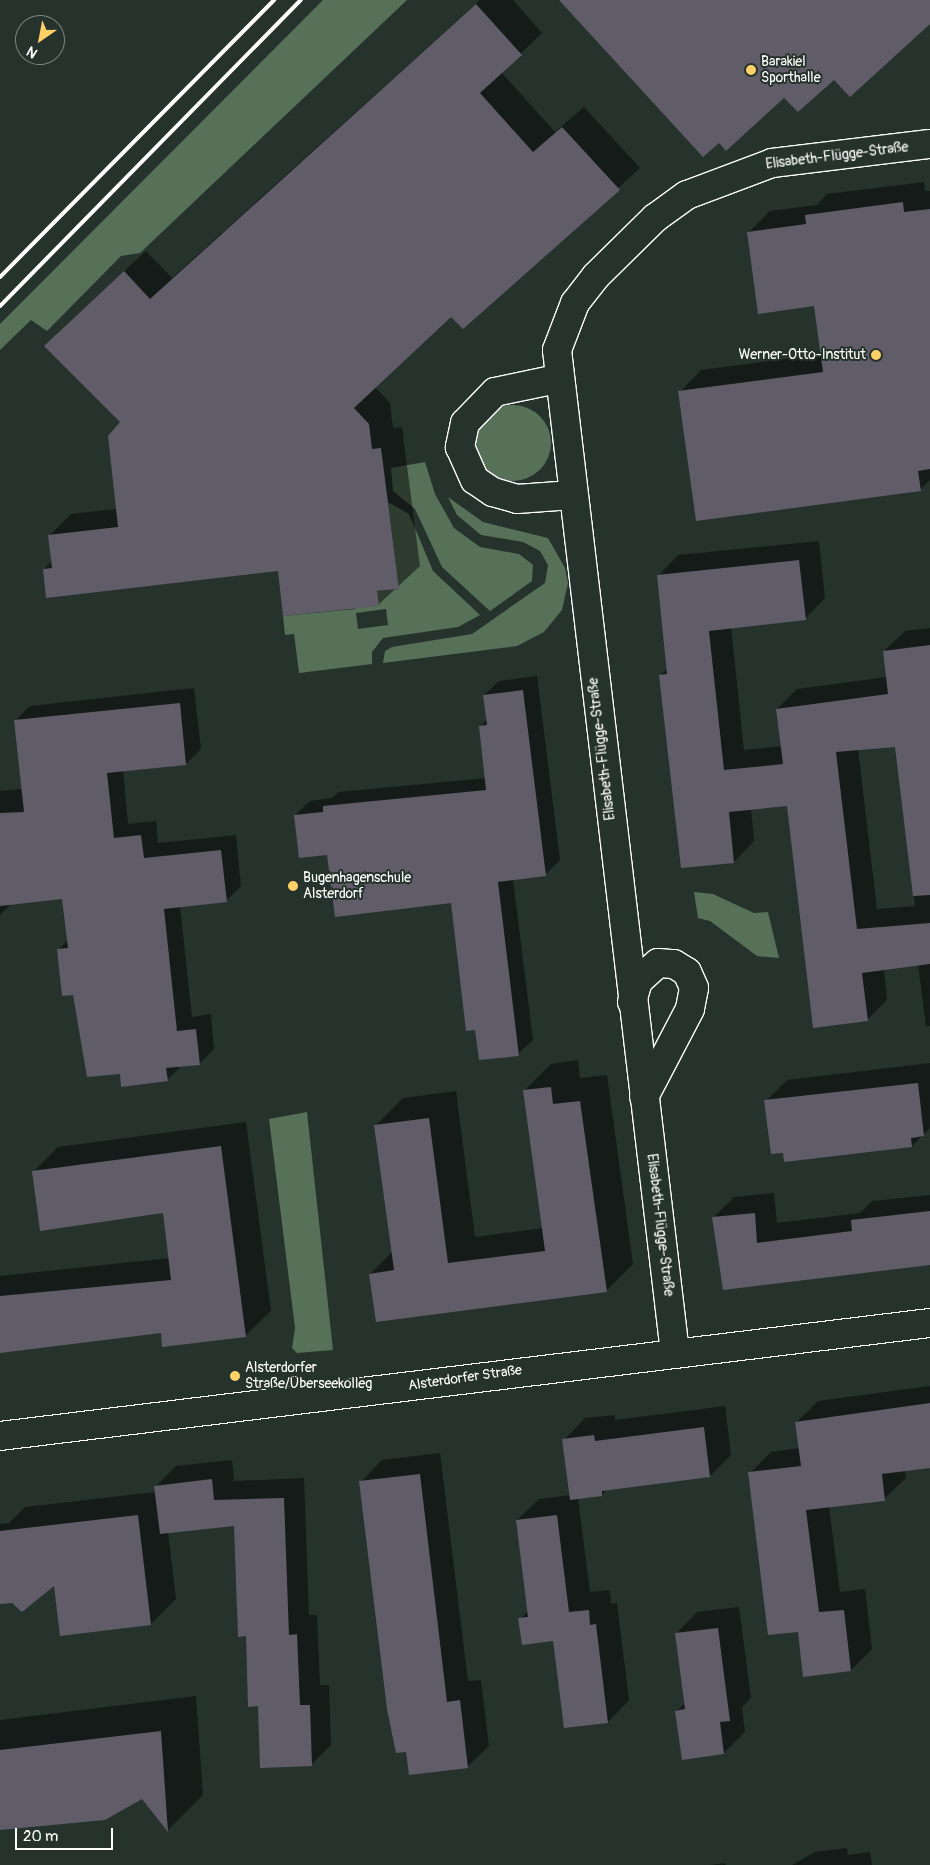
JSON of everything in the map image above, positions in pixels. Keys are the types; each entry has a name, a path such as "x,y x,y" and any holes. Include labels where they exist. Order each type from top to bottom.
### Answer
{"street":[{"name":"Elisabeth-Flügge-Straße","path":"675,1353 557,379 557,350 576,303 620,248 687,195 772,163 930,144"},
{"path":"557,379 496,392 465,422 460,447 475,480 493,492 517,499 572,495"},
{"name":"Elisabeth-Flügge-Straße","path":"632,1004 638,981 658,963 674,964 687,972 694,988 690,1009 644,1097"},
{"name":"Alsterdorfer Straße","path":"0,1436 930,1323"}],"green space":[{"path":"323,0 407,0 140,253 121,256 47,331 31,320 0,350 0,324"},
{"path":"513,405 528,408 540,416 548,428 551,443 548,458 540,470 528,478 513,481 498,478 486,470 478,458 475,443 478,428 486,416 498,408"},
{"path":"425,462 435,494 454,528 480,547 519,554 533,565 532,581 490,611 442,567 415,509 393,491 391,468"},
{"path":"448,497 483,522 548,538 565,568 568,583 562,610 544,632 517,646 383,663 385,651 392,647 472,634 545,583 548,565 540,551 523,542 481,535 457,515"},
{"path":"388,502 409,514 433,571 480,615 458,627 383,638 372,652 372,664 299,673 294,634 285,635 283,616 355,609 354,594 399,589","holes":["386,609 388,625 358,629 356,613"]},
{"path":"694,892 713,894 754,913 768,912 779,958 757,956 710,921 698,918"},
{"path":"307,1112 333,1350 297,1353 292,1348 295,1328 269,1119"}],"building":[{"name":"Barakiel Sporthalle","path":"559,0 930,0 930,24 850,97 834,80 798,112 784,98 726,151 719,143 703,157"},
{"path":"476,4 522,55 480,93 533,152 562,127 620,190 463,329 451,317 354,408 369,424 372,449 381,448 399,589 377,591 379,606 283,616 278,571 46,598 43,569 52,568 48,535 118,527 108,436 120,422 44,346 124,271 150,299"},
{"name":"Werner-Otto-Institut","path":"903,202 904,212 930,209 930,469 918,471 921,491 696,521 678,391 823,372 814,306 758,314 747,232 806,224 805,215"},
{"path":"799,560 806,620 709,631 724,770 783,764 776,709 888,694 883,651 930,645 930,895 913,896 895,747 836,752 857,929 930,923 930,964 862,973 868,1021 813,1028 787,806 729,812 734,863 681,868 659,675 667,674 657,575"},
{"path":"523,690 546,876 498,882 519,1056 479,1060 475,1030 466,1031 451,903 335,917 327,855 299,858 294,815 323,812 323,806 486,790 479,726 487,725 483,695"},
{"path":"180,703 186,765 107,773 114,838 141,835 144,858 221,850 227,902 164,909 177,1031 196,1029 200,1065 166,1068 168,1081 121,1087 120,1074 87,1077 73,995 62,996 57,949 68,948 62,899 0,906 0,813 24,812 14,720"},
{"path":"918,1083 924,1136 911,1138 912,1147 784,1162 783,1153 771,1154 764,1100"},
{"path":"551,1087 553,1104 580,1101 607,1292 376,1322 369,1274 394,1270 374,1125 429,1118 448,1263 545,1251 523,1090"},
{"path":"221,1146 246,1337 162,1347 161,1333 0,1353 0,1296 171,1280 163,1213 40,1231 32,1171"},
{"path":"930,1211 930,1265 723,1290 712,1217 755,1213 757,1243 852,1231 851,1220"},
{"path":"930,1403 930,1468 882,1474 885,1501 806,1510 819,1612 844,1610 851,1671 803,1677 798,1632 768,1635 748,1472 801,1466 795,1422"},
{"path":"704,1427 710,1477 602,1491 602,1496 570,1500 562,1439 594,1435 595,1441"},
{"path":"420,1474 447,1702 460,1700 468,1768 409,1775 406,1752 396,1753 387,1709 359,1481"},
{"path":"212,1479 214,1500 284,1498 289,1635 297,1634 300,1705 310,1705 312,1766 260,1768 258,1706 248,1707 246,1636 238,1637 234,1526 160,1534 154,1486"},
{"path":"138,1515 151,1625 60,1636 54,1586 22,1612 12,1603 0,1604 0,1531"},
{"path":"557,1515 569,1612 589,1610 590,1625 596,1624 608,1723 564,1728 553,1641 522,1645 518,1618 528,1617 516,1520"},
{"path":"718,1628 730,1721 720,1722 724,1754 682,1760 675,1711 685,1709 675,1633"},
{"path":"161,1731 168,1832 142,1799 105,1820 0,1830 0,1750"}],"railway":[{"path":"0,277 274,0"},
{"path":"0,306 301,0"}],"place":[{"name":"Barakiel Sporthalle","path":"751,70"},
{"name":"Werner-Otto-Institut","path":"876,355"},
{"name":"Bugenhagenschule Alsterdorf","path":"293,886"},
{"name":"Alsterdorfer Straße/Überseekolleg","path":"235,1376"}]}
